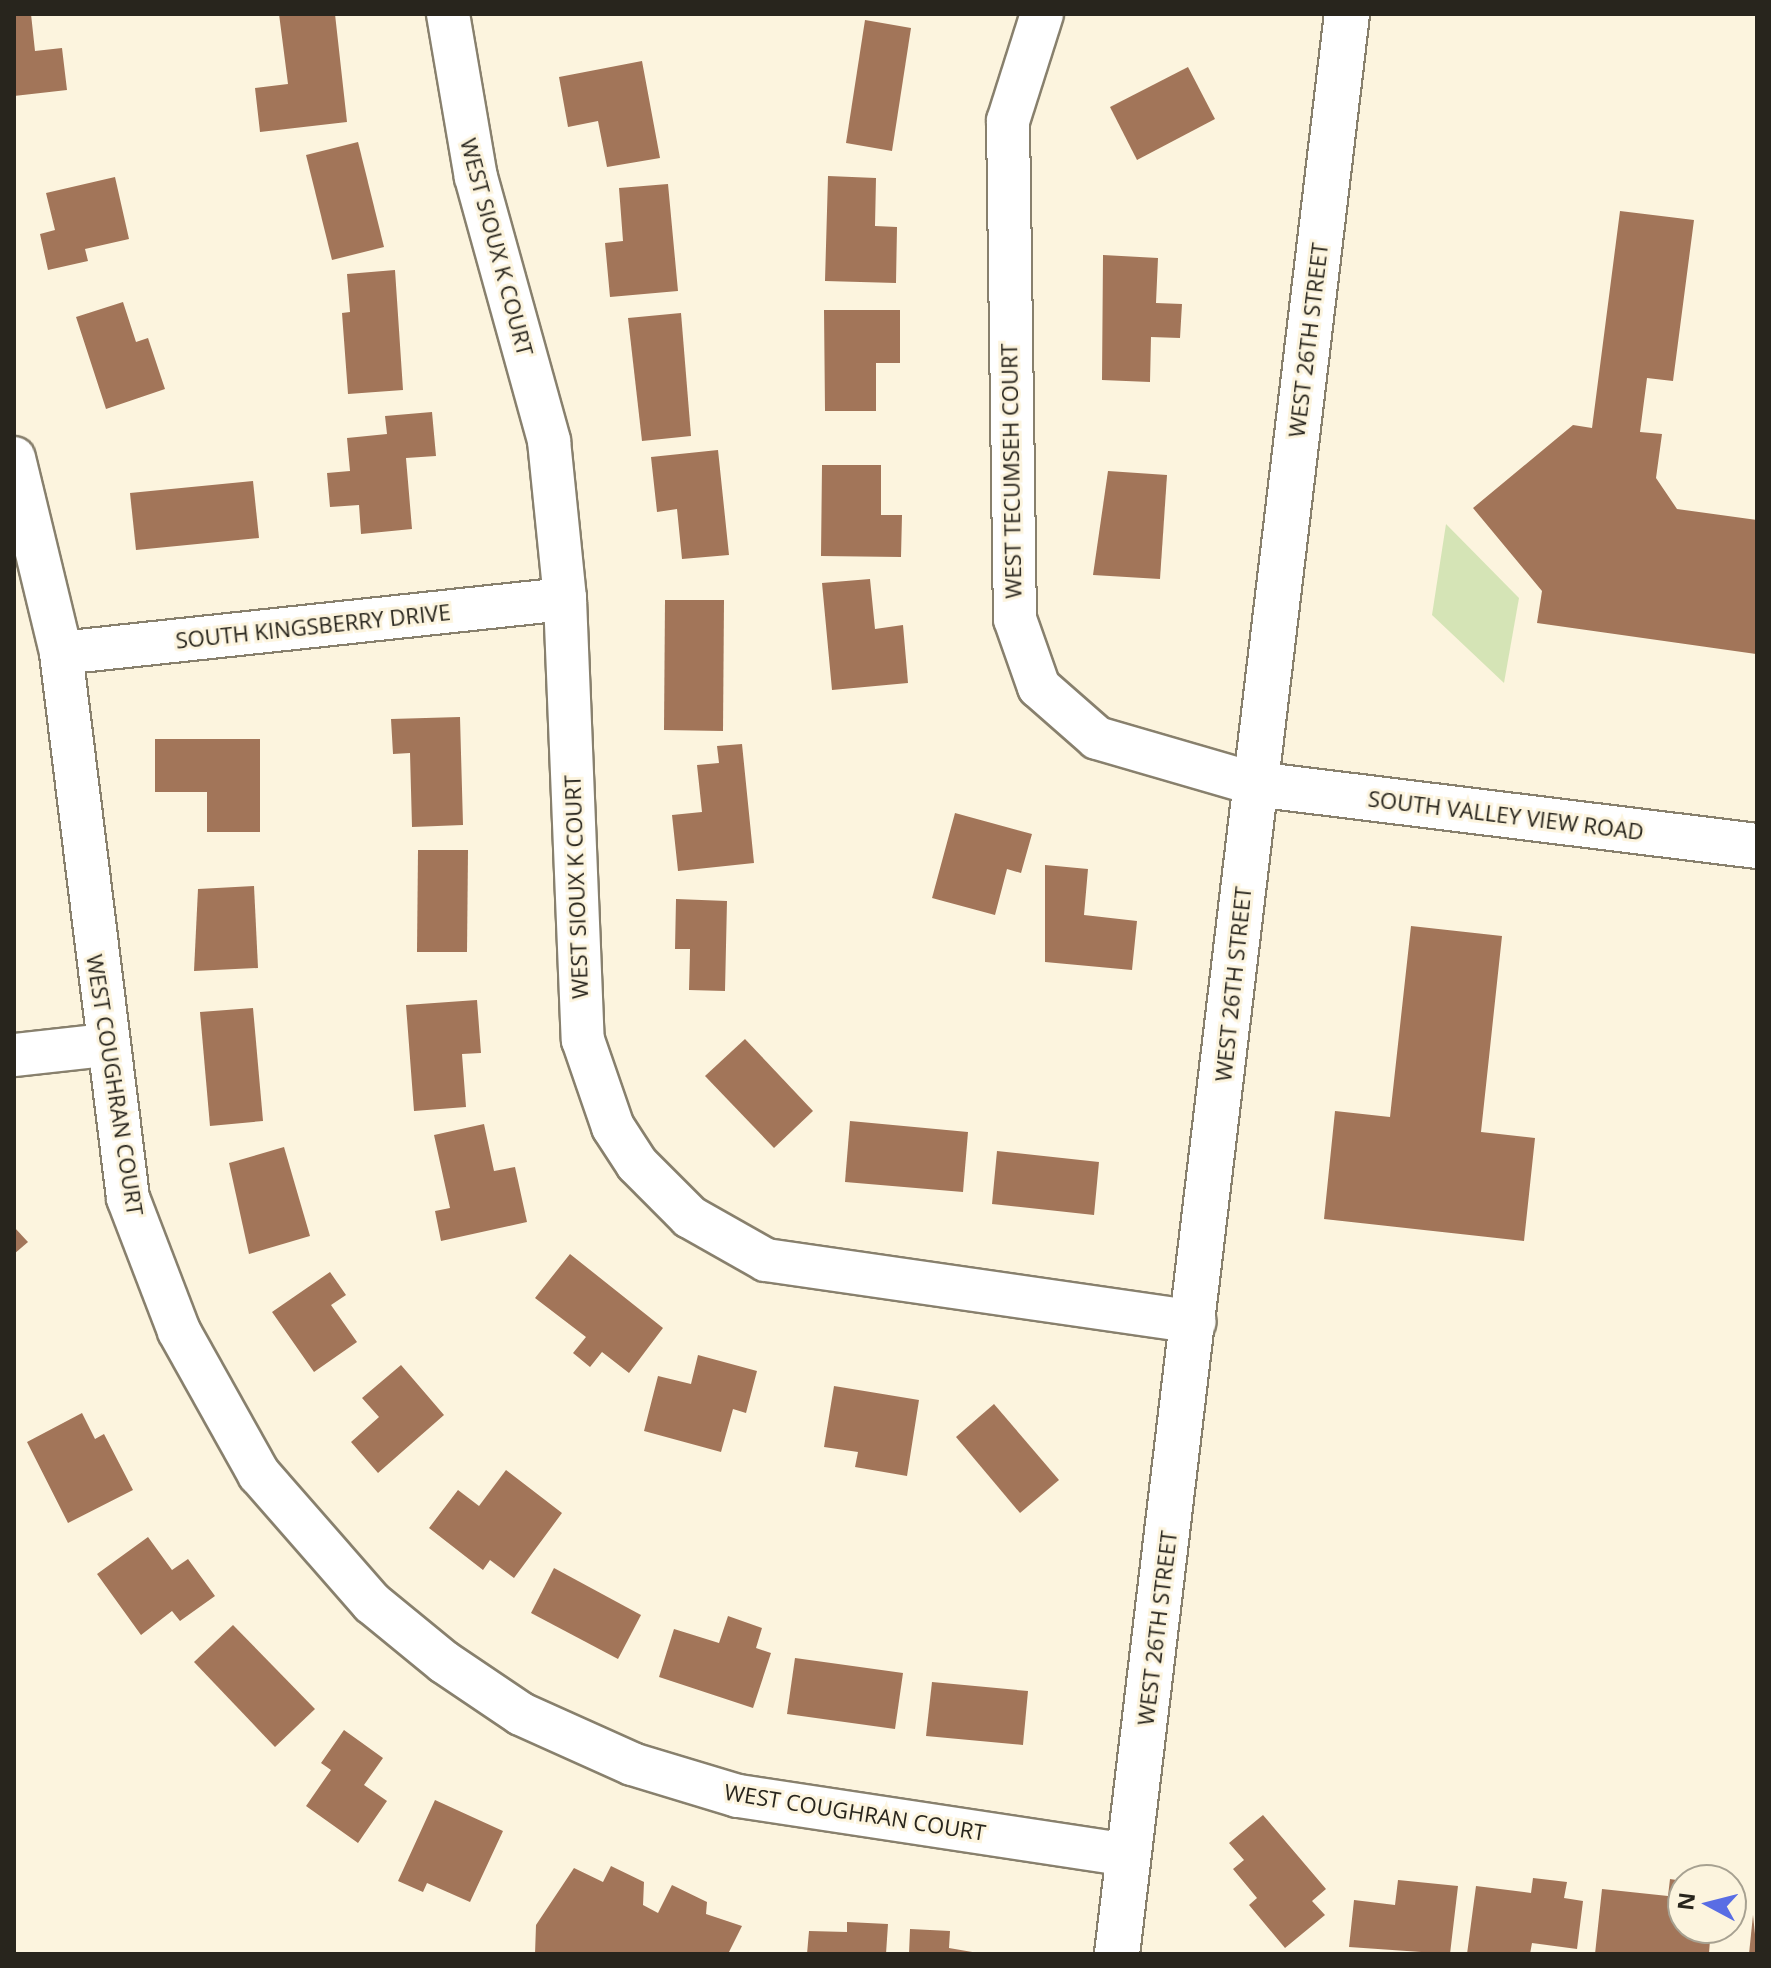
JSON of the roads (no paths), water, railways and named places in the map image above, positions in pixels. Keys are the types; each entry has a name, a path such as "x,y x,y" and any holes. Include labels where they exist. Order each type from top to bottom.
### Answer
{"main road":[{"name":"WEST 26TH STREET","path":"1117,1954 1195,1322 1255,784 1347,14"},
{"name":"SOUTH VALLEY VIEW ROAD","path":"1255,784 1757,846"}],"street":[{"name":"WEST SIOUX K COURT","path":"448,14 476,177 549,441 565,599 583,1040 613,1127 637,1164 721,1241 766,1260 1195,1322"},
{"name":"WEST TECUMSEH COURT","path":"1042,14 1008,121 1015,619 1039,687 1097,738 1255,784"},
{"name":"WEST COUGHRAN COURT","path":"14,458 61,653 105,1045 143,1247 219,1407 309,1537 372,1603 444,1662 521,1714 632,1764 738,1796 1128,1855"},
{"name":"SOUTH KINGSBERRY DRIVE","path":"61,653 565,599"},
{"path":"14,1055 105,1045"}]}
